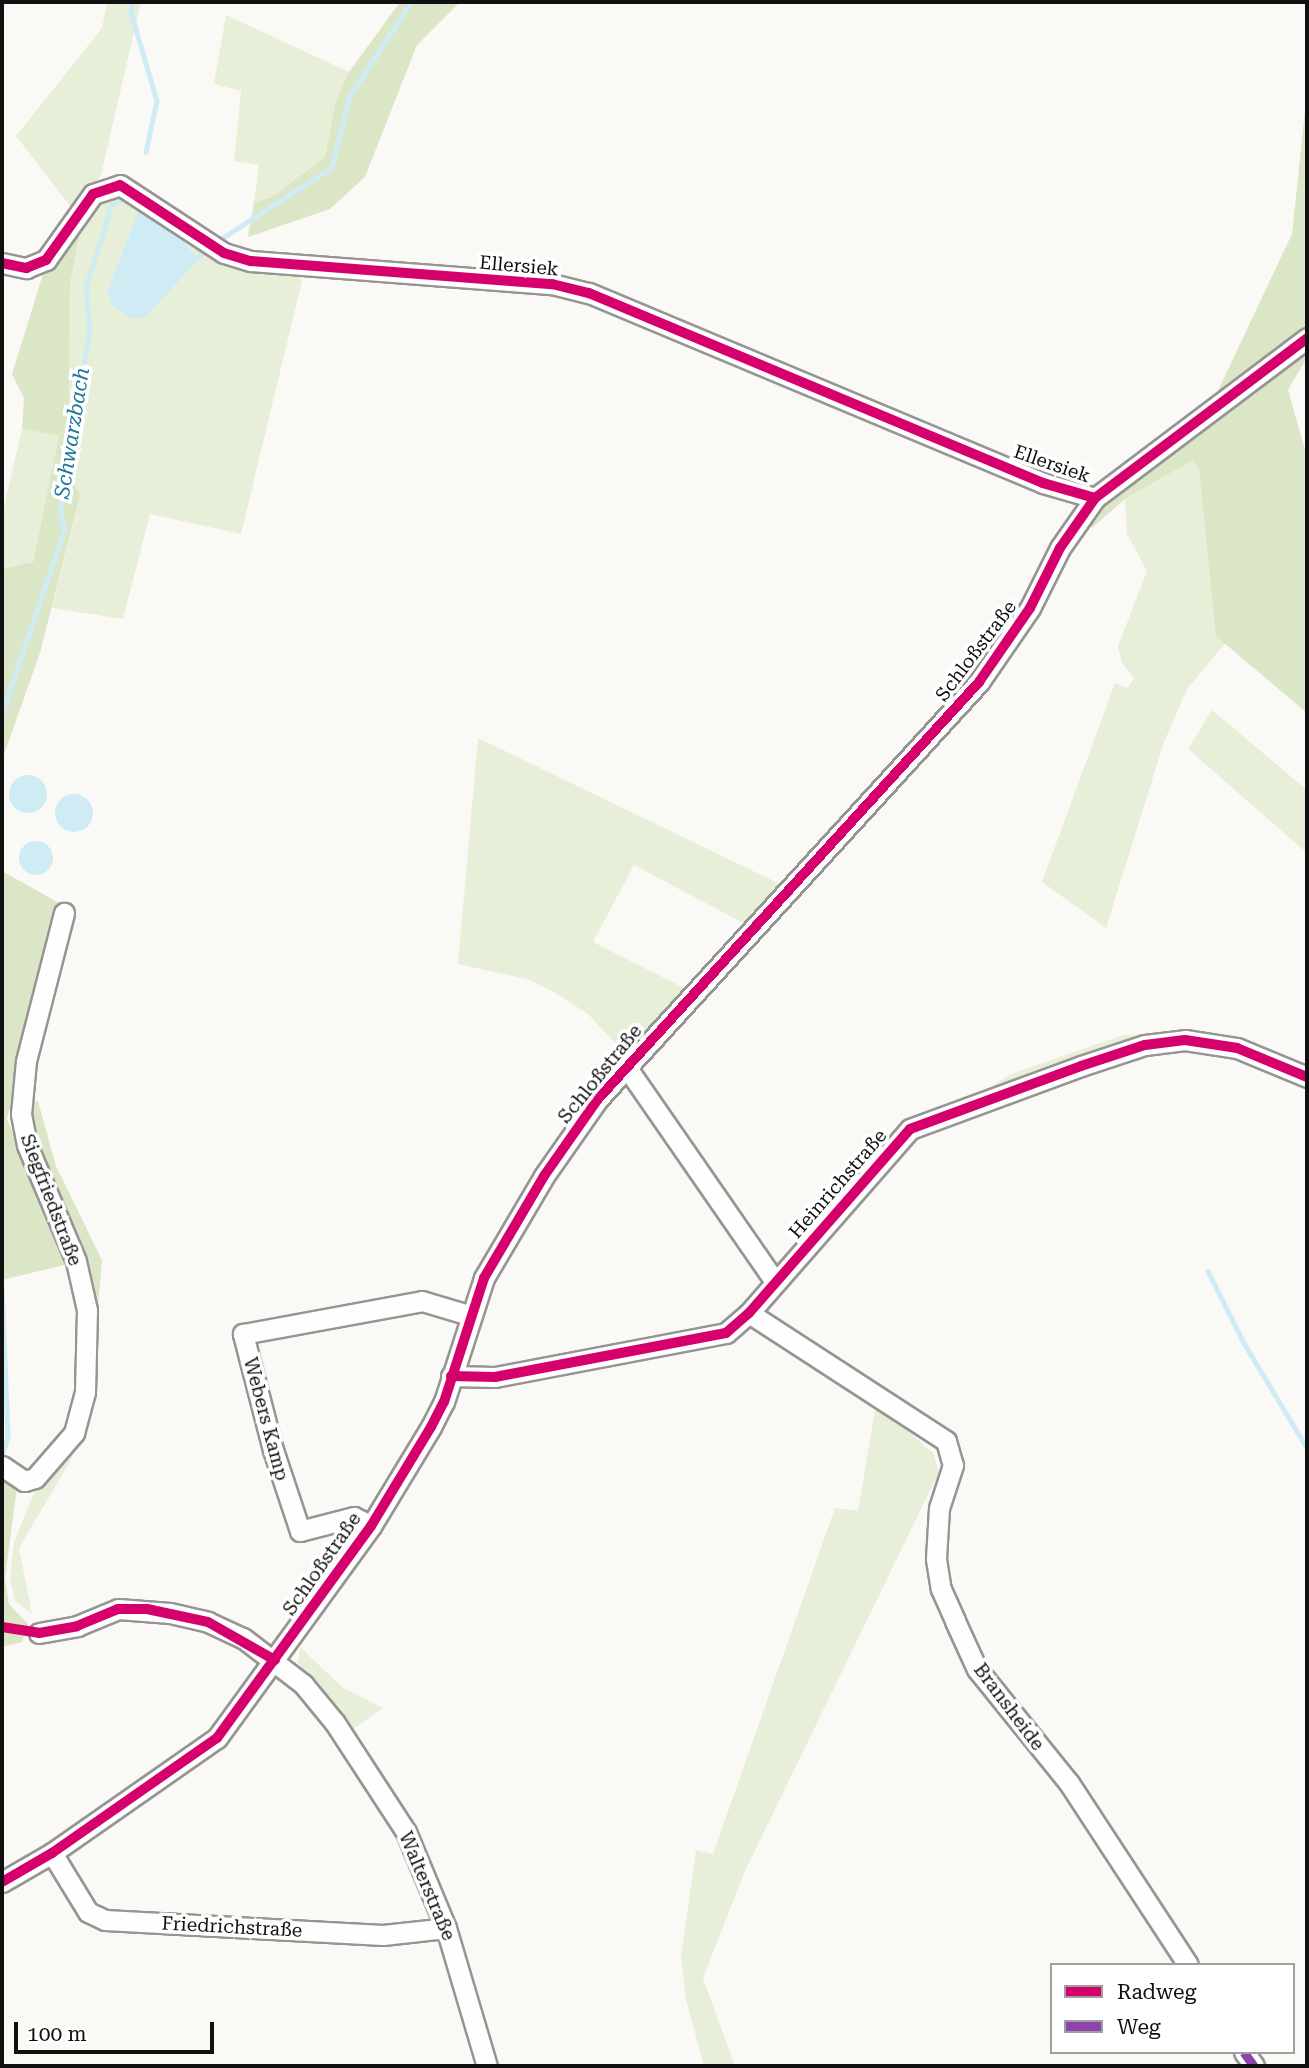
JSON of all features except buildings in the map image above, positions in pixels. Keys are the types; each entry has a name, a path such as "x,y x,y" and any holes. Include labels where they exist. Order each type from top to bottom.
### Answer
{"street":[{"name":"Ellersiek","path":"2,263 26,268 46,260 77,213 105,186 120,185 213,245 251,261 312,268 552,284 589,293 1031,478 1095,498"},
{"name":"Schloßstraße","path":"2,1882 52,1853 217,1738 371,1526 431,1427 451,1376 469,1315 511,1228 579,1124 625,1065 979,682 1030,608 1060,548 1095,498 1307,338"},
{"name":"Siegfriedstraße","path":"3,1467 24,1481 35,1478 74,1433 85,1392 87,1310 79,1273 27,1145 21,1114 26,1061 64,912"},
{"name":"Heinrichstraße","path":"451,1376 495,1377 709,1339 726,1333 749,1312 895,1143 928,1120 1145,1045 1212,1043 1307,1077"},
{"path":"625,1065 775,1282"},
{"name":"Webers Kamp","path":"371,1526 354,1517 300,1531 280,1473 243,1334 422,1301 469,1315"},
{"name":"Bransheide","path":"749,1312 946,1441 953,1465 939,1508 936,1559 941,1589 977,1669 1069,1783 1187,1963"},
{"name":"Walterstraße","path":"39,1633 77,1626 118,1609 147,1609 208,1622 275,1660 335,1723 406,1832 446,1928 487,2066"},
{"name":"Friedrichstraße","path":"52,1853 88,1912 105,1920 383,1935 446,1928"}],"green space":[{"path":"107,2 141,2 101,175 74,211 16,136 102,28"},
{"path":"400,2 460,2 417,45 365,177 330,209 248,237 254,202 270,198 325,157 336,100 349,72"},
{"path":"226,15 349,72 336,100 325,157 270,198 254,202 259,165 234,161 241,91 214,84"},
{"path":"1307,92 1307,330 1216,395 1292,234"},
{"path":"121,191 219,259 298,273 302,281 241,534 150,514 123,619 52,608 80,497 73,482 76,439 69,437 70,284 80,234 74,227 104,195","holes":["140,207 198,259 146,317 107,293"]},
{"path":"74,227 80,233 70,284 69,437 76,439 73,482 80,496 40,653 2,760 2,569 33,562 59,436 22,429 24,398 12,374 44,271"},
{"path":"1307,346 1307,357 1288,390 1307,457 1307,713 1216,636 1199,469 1193,460 1125,499 1092,528 1087,521 1180,440"},
{"path":"22,429 59,436 33,562 2,569 2,515"},
{"path":"1193,460 1199,469 1227,641 1187,689 1164,742 1106,928 1042,882 1115,683 1128,688 1134,678 1122,663 1118,646 1147,571 1127,534 1125,499"},
{"path":"1212,710 1307,790 1307,853 1188,749"},
{"path":"478,738 782,885 745,924 634,865 593,942 684,988 625,1054 588,1014 554,992 530,980 458,964"},
{"path":"2,871 61,904 7,1119 68,1264 2,1280"},
{"path":"1164,1034 986,1090 1011,1074 1123,1035"},
{"path":"38,1101 56,1166 102,1260 93,1365 93,1311 33,1143 28,1104"},
{"path":"877,1398 914,1425 909,1432 933,1453 939,1472 745,1871 703,1978 735,2066 704,2066 686,1999 681,1957 696,1850 713,1854 835,1508 858,1511"},
{"path":"78,1436 71,1460 19,1548 32,1614 15,1601 10,1579 14,1542 38,1483"},
{"path":"2,1475 17,1487 5,1578 9,1604 28,1624 22,1642 2,1647"},
{"path":"300,1647 342,1687 383,1708 352,1730 298,1663"}],"water":[{"path":"140,206 178,234 198,260 146,317 130,318 112,305 107,293"},
{"path":"28,775 41,781 47,794 41,807 28,813 15,807 9,794 15,781"},
{"path":"74,794 87,800 93,813 87,826 74,832 61,826 55,813 61,800"},
{"path":"36,841 48,846 53,858 48,870 36,875 24,870 19,858 24,846"}],"waterway":[{"name":"Schwarzbach","path":"133,2 131,12 157,101 146,152"},
{"path":"216,242 331,168 349,97 411,2"},
{"name":"Schwarzbach","path":"2,713 64,530 60,510 89,330 86,287 111,205 126,197"},
{"path":"195,259 209,248"},
{"path":"1208,1271 1244,1343 1307,1448"},
{"name":"Schwarzbach","path":"2,1286 8,1437 2,1457"}],"marked path":[{"path":"1245,2054 1254,2066"}],"cycle path":[{"path":"2,263 26,268 46,260 93,194 120,185 224,253 251,261 552,284 589,293 1043,483 1095,498"},
{"path":"2,1882 52,1853 217,1738 371,1526 431,1427 444,1402 484,1278 544,1176 598,1099 979,682 1030,608 1060,548 1095,498 1307,338"},
{"path":"451,1376 495,1377 726,1333 749,1313 910,1129 1081,1066 1145,1045 1185,1040 1237,1048 1307,1077"},
{"path":"2,1627 39,1633 77,1626 118,1609 147,1609 208,1622 275,1660"}]}
